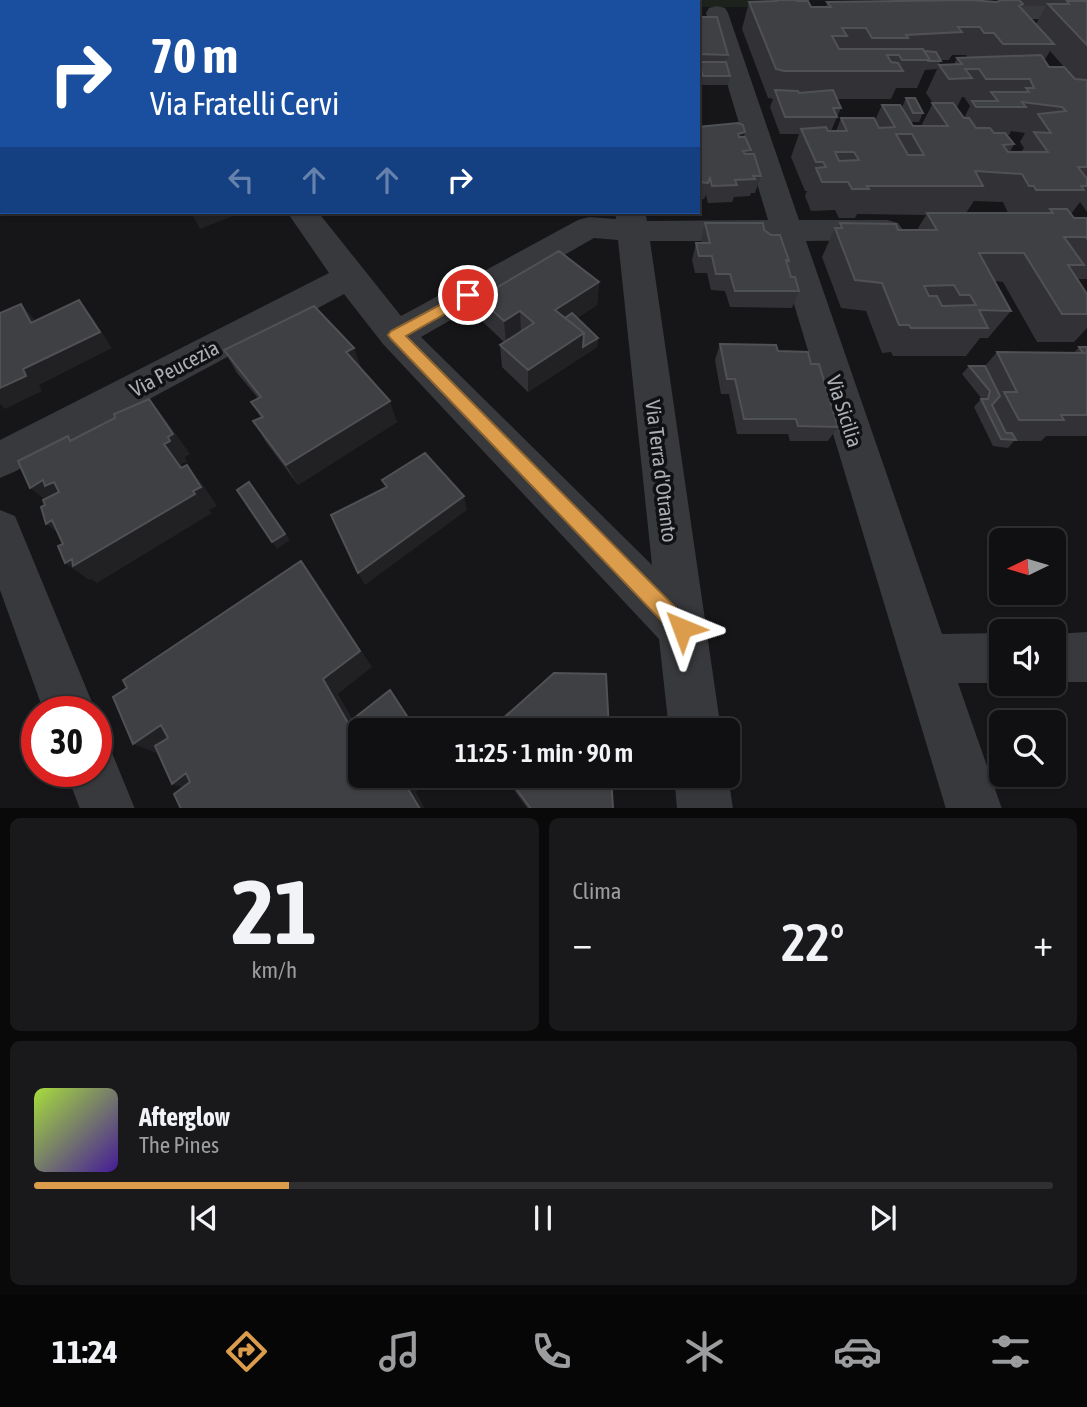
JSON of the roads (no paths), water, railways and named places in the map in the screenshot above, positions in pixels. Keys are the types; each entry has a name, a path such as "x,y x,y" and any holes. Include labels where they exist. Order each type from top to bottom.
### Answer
{"street":[{"path":"947,13 997,6 1087,13"},
{"path":"997,6 1019,32"},
{"name":"Via Sicilia","path":"722,10 786,229 974,808"},
{"path":"303,214 396,335 682,628"},
{"path":"396,335 589,227 631,221 786,229 923,230"},
{"name":"Via Terra d'Otranto","path":"631,221 693,718"},
{"name":"Via Peucezia","path":"0,460 349,277"},
{"path":"0,530 64,696"},
{"path":"1066,658 1087,657"},
{"path":"926,659 989,658"},
{"path":"99,787 108,808"},
{"path":"703,788 705,808"}]}
